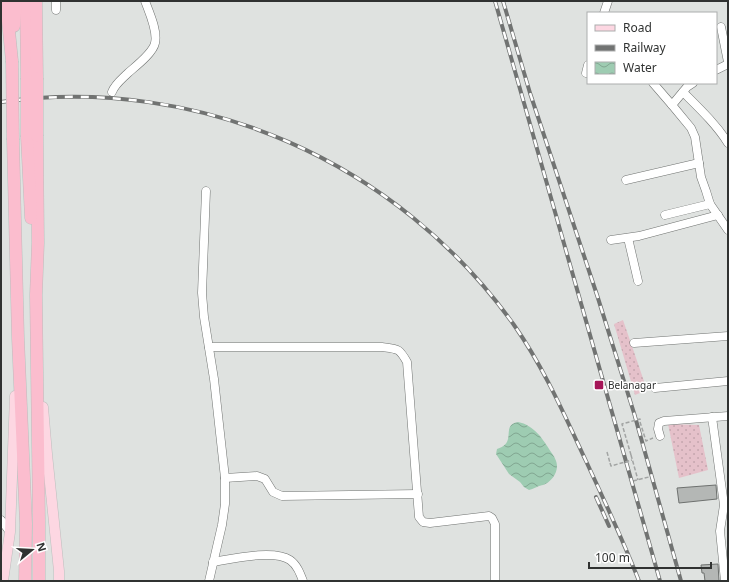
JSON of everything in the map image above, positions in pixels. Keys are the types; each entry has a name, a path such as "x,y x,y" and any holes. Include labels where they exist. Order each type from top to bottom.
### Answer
{"highway":[{"path":"6,1 12,61"},
{"path":"16,1 12,61 13,140 18,338 26,524 25,581"},
{"path":"26,1 32,78"},
{"path":"36,1 32,78 32,136 38,244 36,295 40,521 39,581"}],"main road":[{"path":"37,337 59,581"},
{"path":"4,581 10,532 18,338"}],"street":[{"path":"56,1 56,10"},
{"path":"112,92 120,80 151,51 155,44 156,38 154,28 145,1"},
{"path":"604,12 608,1"},
{"path":"717,69 728,63 721,27"},
{"path":"654,84 715,125 723,134 728,143"},
{"path":"677,99 692,84"},
{"path":"677,99 695,137 701,177 710,204 728,230"},
{"path":"626,180 699,163"},
{"path":"206,191 202,293 204,317 214,379 225,478 225,504 222,525 212,562 209,581"},
{"path":"665,215 710,204"},
{"path":"611,240 628,238 653,232 718,214"},
{"path":"628,238 638,281"},
{"path":"634,343 728,336"},
{"path":"209,347 382,347 396,349 403,355 407,362 419,517 423,522 430,523 489,516 492,518 495,524 495,581"},
{"path":"656,388 728,381"},
{"path":"660,436 658,429 659,423 664,421 728,416"},
{"path":"712,417 726,504 721,524 724,539 725,581"},
{"path":"225,478 256,476 266,479 273,492 282,496 418,494"},
{"path":"1,520 10,532"},
{"path":"212,562 259,555 275,555 289,560 298,569 303,581"}],"path":[{"path":"638,480 622,424 640,419 645,438"},
{"path":"607,452 611,466 632,460"},
{"path":"633,481 648,477"}],"shaded area":[{"path":"623,320 647,390 635,395 614,324"},
{"path":"668,424 699,425 708,470 679,478"}],"water":[{"path":"518,422 529,426 538,433 553,455 557,464 555,475 551,480 546,484 529,490 509,474 496,454 497,449 507,443 510,427"}],"building":[{"path":"716,485 717,499 679,503 677,488"},
{"path":"718,564 719,581 705,581 701,565"}],"railway":[{"path":"495,1 660,581"},
{"path":"503,1 530,93 597,295 634,413 681,581"},
{"path":"1,102 75,97 148,102 220,117 288,142 353,175 413,217 467,267 514,325 525,341 561,409 613,520 639,581"},
{"path":"596,497 609,526"}],"place":[{"name":"Belanagar","path":"599,385"}]}
